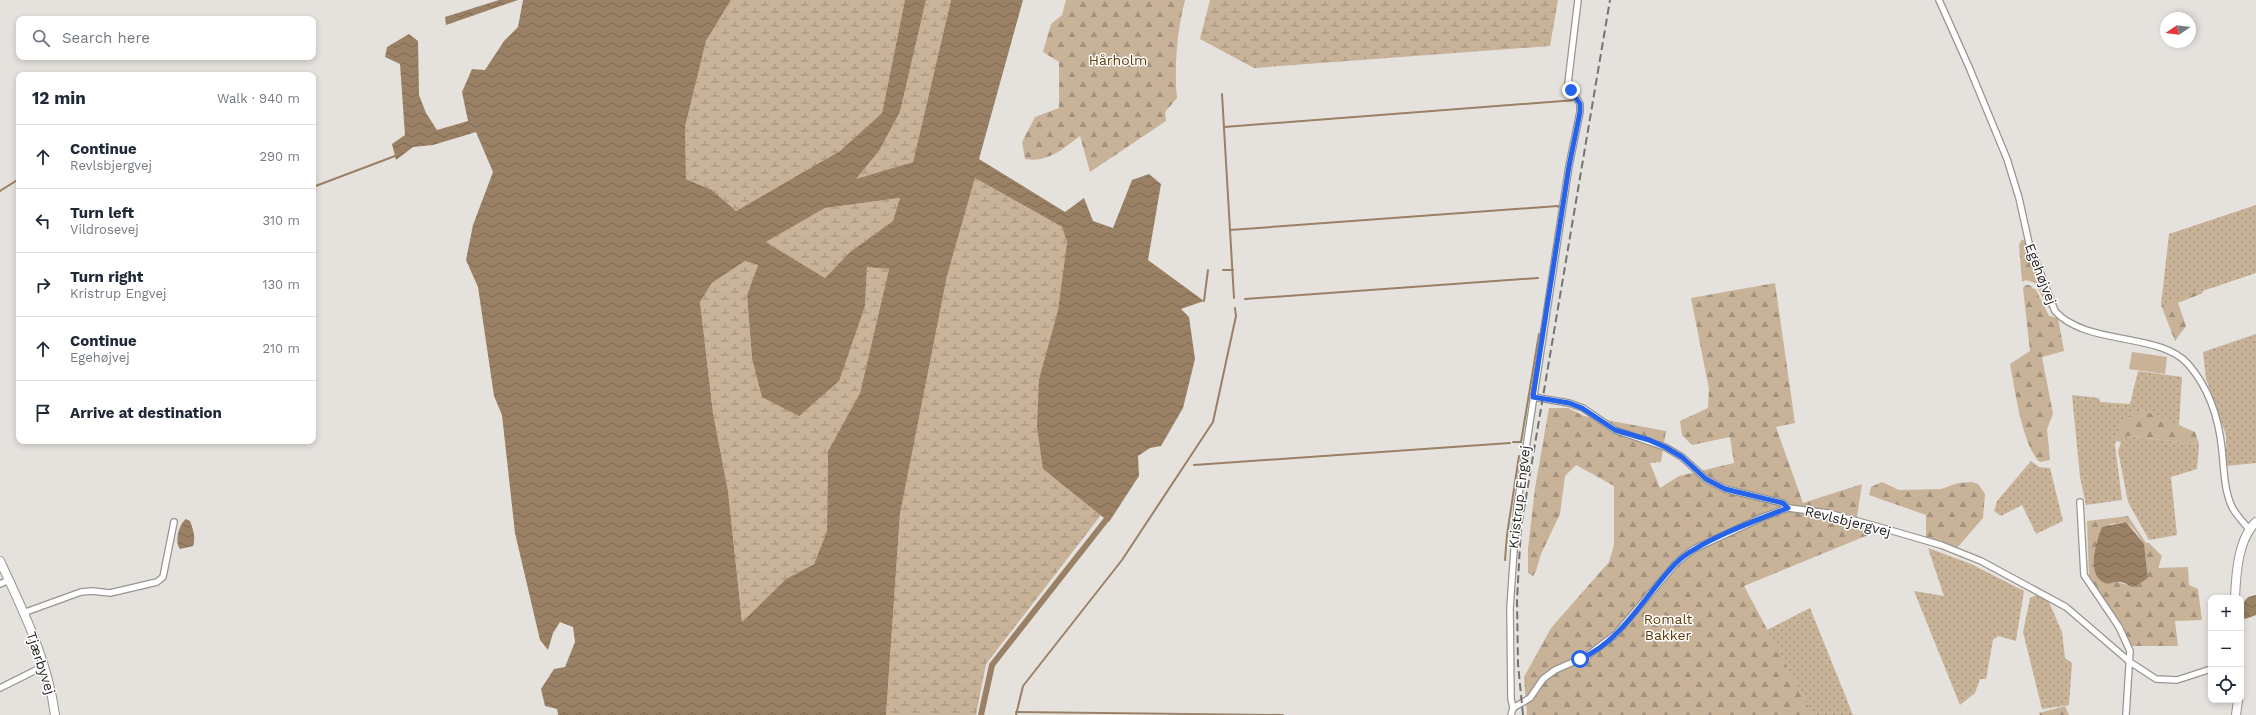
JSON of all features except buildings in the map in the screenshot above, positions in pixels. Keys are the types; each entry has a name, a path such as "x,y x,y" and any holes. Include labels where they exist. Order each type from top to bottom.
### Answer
{"street":[{"name":"Kristrup Engvej","path":"1511,715 1513,708 1511,698 1510,608 1516,507 1569,166 1580,112 1580,104 1568,83 1578,0"},
{"name":"Egehøjvej","path":"1939,0 1970,67 2007,159 2019,198 2029,243 2055,311 2061,318 2082,328 2177,353 2189,364 2213,406 2219,427 2229,499 2238,517 2249,529"},
{"path":"1533,397 1569,403 1582,408 1615,430 1649,440 1665,447 1682,457 1706,479 1725,489 1783,503 1788,508"},
{"path":"2080,502 2084,575 2120,627 2128,644 2130,662 2126,715"},
{"name":"Revlsbjergvej","path":"1513,708 1530,698 1543,679 1555,670 1587,656 1616,634 1677,562 1694,549 1762,517 1788,508 1828,514 1886,529 1941,546 1981,561 2066,606 2130,662 2148,675 2167,680 2177,680 2208,670"},
{"name":"Tjærbyvej","path":"23,613 81,592 92,591 110,593 157,582 163,577 174,522"},
{"path":"2235,595 2242,546 2249,529 2256,522"},
{"name":"Tjærbyvej","path":"0,561 44,666 52,695 55,715"},
{"path":"0,584 9,580"},
{"path":"0,688 44,666"},
{"path":"2236,715 2238,703"}],"green space":[{"path":"731,0 905,0 882,113 840,151 736,211 712,190 686,179 685,127 706,41"},
{"path":"926,0 951,0 913,162 855,180 879,151 900,112"},
{"name":"Hårholm","path":"1066,0 1185,0 1177,49 1177,98 1165,112 1166,121 1090,172 1080,136 1054,154 1048,157 1033,160 1025,159 1022,142 1035,117 1059,108 1059,62 1043,52 1051,24 1062,15"},
{"path":"1210,0 1558,0 1550,46 1254,68 1200,39"},
{"path":"975,178 1062,227 1067,242 1058,310 1039,379 1043,469 1101,515 986,664 976,715 886,715 900,514 947,276"},
{"path":"901,198 893,221 850,252 825,278 766,242 825,208"},
{"path":"2256,205 2256,273 2161,305 2169,234"},
{"path":"2022,239 2026,242 2053,309 2049,308 2035,283 2026,280 2022,282 2019,245"},
{"path":"745,261 758,265 747,295 752,358 865,306 867,266 889,269 860,393 828,451 827,531 814,564 786,579 742,622 728,491 713,413 700,302 712,283"},
{"name":"Romalt Bakker","path":"1775,283 1795,423 1776,427 1803,503 1862,484 1856,524 1873,533 1744,586 1813,715 1527,715 1524,677 1551,628 1609,562 1614,545 1614,486 1576,465 1565,476 1560,514 1541,554 1536,571 1533,576 1528,573 1528,549 1535,488 1549,408 1568,408 1584,416 1666,431 1661,462 1650,463 1660,488 1679,476 1734,463 1730,437 1692,445 1682,435 1680,421 1708,408 1709,389 1691,298"},
{"path":"2025,285 2029,285 2036,290 2049,316 2058,318 2064,351 2042,357 2053,414 2047,429 2050,460 2040,462 2028,443 2024,431 2010,364 2030,351 2023,288"},
{"path":"2202,290 2203,293 2178,303 2186,326 2175,341 2161,305"},
{"path":"2256,334 2256,463 2226,466 2226,435 2206,379 2203,352"},
{"path":"2132,352 2167,357 2165,374 2129,369"},
{"path":"2138,371 2182,377 2179,426 2142,410 2120,427 2115,445 2122,500 2086,505 2080,477 2072,395 2099,398 2100,402 2130,404"},
{"path":"2142,410 2195,432 2199,444 2127,436 2121,442 2116,441 2121,425 2124,421 2131,415"},
{"path":"2127,436 2199,444 2197,469 2171,477 2177,535 2149,540 2128,502 2118,451 2121,442"},
{"path":"2031,461 2039,467 2050,468 2063,521 2036,534 2022,505 2001,516 1994,511 1997,501"},
{"path":"1882,482 1899,490 1941,489 1958,483 1972,482 1978,484 1985,494 1983,518 1957,548 1926,538 1926,515 1869,495 1871,487"},
{"path":"2128,516 2146,543 2149,543 2162,556 2158,568 2188,567 2189,585 2198,589 2202,620 2175,621 2178,646 2132,646 2089,577 2087,521","holes":["2126,522 2133,529 2144,547 2148,578 2135,587 2117,582 2110,524"]},
{"path":"1928,548 1971,564 2024,591 2016,641 1998,636 1993,640 1986,679 1980,679 1975,693 1960,705 1914,591 1944,596"},
{"path":"2036,595 2049,602 2062,632 2065,658 2072,663 2069,705 2042,709 2023,632 2030,598"},
{"path":"1810,608 1853,715 1813,715 1767,630"},
{"path":"2065,706 2069,715 2040,715 2039,713"}],"water":[{"path":"499,0 518,0 446,25 445,17"},
{"path":"523,0 731,0 706,41 685,127 686,179 712,190 736,211 840,151 882,113 905,0 926,0 900,112 879,151 856,179 913,162 951,0 1023,0 979,159 1065,212 1084,198 1093,221 1113,228 1132,180 1149,174 1161,184 1148,260 1204,301 1181,309 1189,317 1195,359 1183,408 1161,446 1150,448 1138,456 1139,476 1109,522 1043,469 1037,427 1039,379 1058,310 1067,242 1062,227 975,178 947,276 900,514 886,715 558,715 557,709 545,706 541,689 554,669 565,667 575,642 573,627 560,622 553,633 548,650 540,640 515,533 502,415 494,396 478,287 466,260 473,225 493,172 476,132 433,145 413,147 396,160 392,144 405,135 400,64 385,57 387,47 409,34 418,41 419,95 426,113 437,130 468,121 462,92 472,69 485,70 504,41 518,27","holes":["900,198 893,221 850,252 825,278 766,242 825,208","745,261 758,265 747,295 752,358 762,397 799,416 839,381 865,306 867,267 889,269 860,393 828,451 827,531 814,564 786,579 742,622 728,491 713,413 700,302 712,283"]},
{"path":"186,519 190,521 192,527 194,543 193,546 180,549 177,542 178,533 183,521"},
{"path":"2126,522 2144,544 2148,578 2135,587 2122,582 2109,584 2105,583 2099,579 2095,573 2095,548 2102,527"},
{"path":"2256,595 2256,615 2245,619 2244,602 2248,597"}],"waterway":[{"path":"1222,94 1234,298"},
{"path":"1224,127 1576,100"},
{"path":"1575,125 1578,108"},
{"path":"316,186 395,156"},
{"path":"0,191 16,181"},
{"path":"1230,230 1558,206 1560,208"},
{"path":"1204,301 1208,270"},
{"path":"1223,270 1233,270"},
{"path":"1245,299 1538,278"},
{"path":"1016,715 1023,686 1122,560 1213,422 1236,316 1235,308"},
{"path":"1513,442 1521,442 1539,334"},
{"path":"1194,465 1510,443"},
{"path":"1505,560 1507,535 1519,456"},
{"path":"981,715 992,665 1106,520"},
{"path":"1016,712 1283,715"}],"railway":[{"path":"1523,715 1518,664 1517,600 1521,527 1610,0"}],"route":[{"path":"1571,90 1580,104 1580,112 1569,166 1533,397 1569,403 1582,408 1615,430 1649,440 1665,447 1682,457 1706,479 1725,489 1783,503 1788,508 1762,517 1694,549 1677,562 1616,634 1587,656 1580,659"}]}
